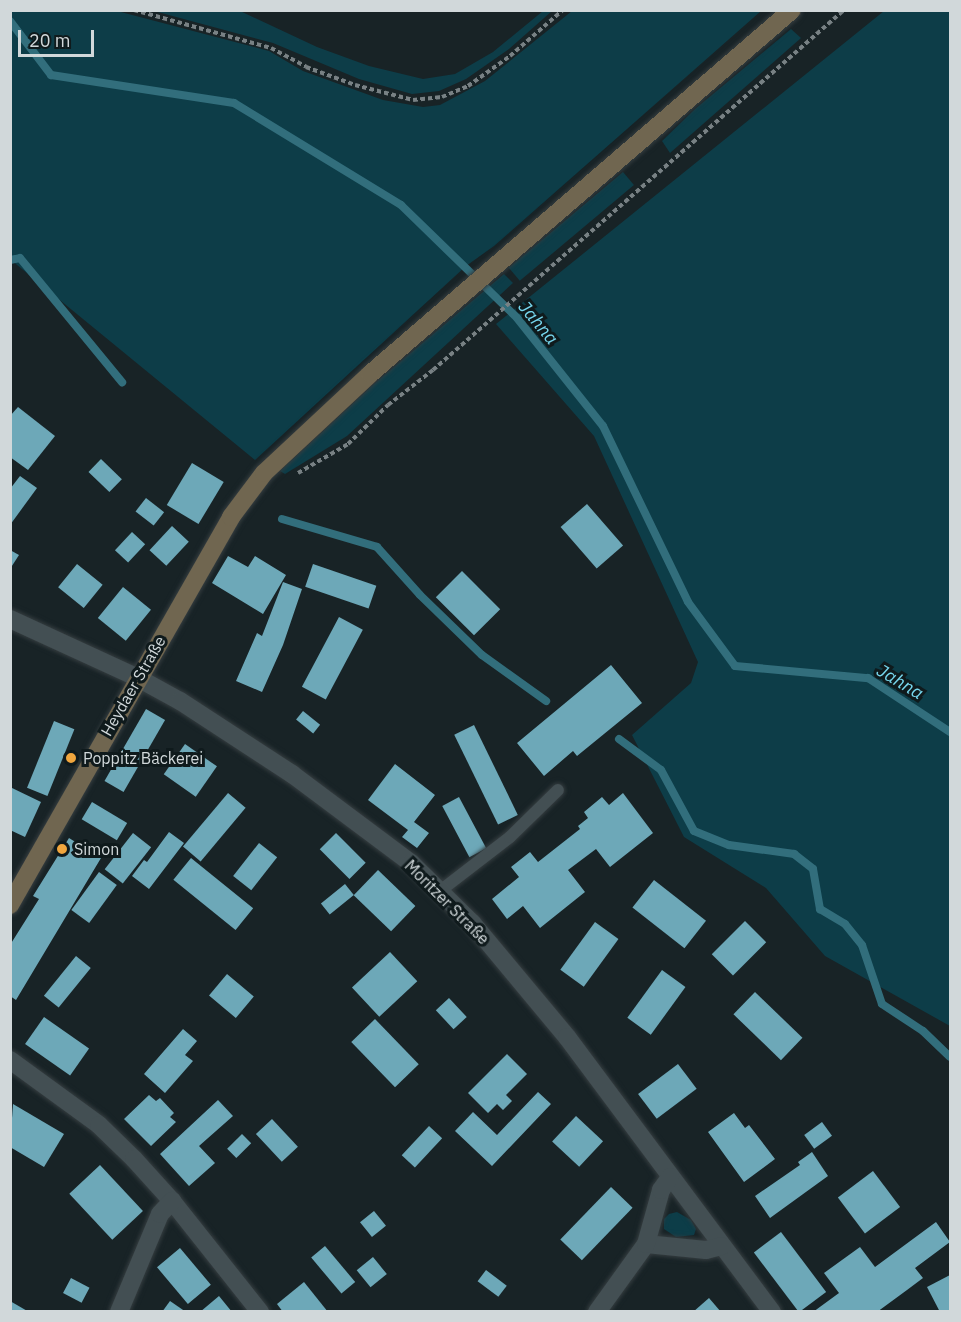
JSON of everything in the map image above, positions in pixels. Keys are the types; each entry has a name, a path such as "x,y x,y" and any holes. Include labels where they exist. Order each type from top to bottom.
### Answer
{"main road":[{"name":"Heydaer Straße","path":"10,905 231,517 264,473 370,374 789,13"}],"street":[{"name":"Moritzer Straße","path":"10,619 138,678 180,701 292,774 411,863 472,923 567,1037 772,1311"},
{"path":"10,1060 99,1125 172,1202 260,1311"},
{"path":"597,1311 646,1244 661,1190 670,1177"},
{"path":"119,1311 160,1214 172,1202"},
{"path":"646,1244 706,1250 722,1246"}],"lane":[{"path":"440,891 510,837 558,790"}],"path":[{"path":"134,10 271,48 306,66 355,85 413,100 441,97 468,86 510,56 563,10"},
{"path":"264,473 285,480 348,444 388,405 844,10"}],"shaded area":[{"path":"10,11 117,11 269,51 303,71 383,100 423,107 440,105 485,81 572,11 761,11 494,246 466,266 255,460 11,260"},
{"path":"154,11 240,11 317,47 369,66 423,79 455,74 493,52 543,11 552,11 509,49 466,79 439,91 412,94 359,79 273,43"},
{"path":"884,11 950,11 950,1026 825,956 766,888 684,837 632,735 691,683 698,662 594,436 496,324"},
{"path":"791,29 801,38 670,153 662,141 695,109"},
{"path":"623,172 634,185 520,281 509,268"},
{"path":"504,274 513,283 347,436 285,474 280,471 374,384"},
{"path":"677,1212 691,1220 696,1229 694,1235 676,1237 664,1229 664,1219 669,1214"}],"building":[{"path":"18,407 55,436 28,470 10,457 10,416"},
{"path":"101,459 122,479 109,492 88,472"},
{"path":"192,463 224,482 198,524 167,505"},
{"path":"20,476 37,488 10,525 10,489"},
{"path":"146,498 164,512 154,526 136,511"},
{"path":"587,504 623,546 597,568 561,527"},
{"path":"172,526 189,542 166,566 149,550"},
{"path":"132,532 145,544 128,563 115,550"},
{"path":"10,550 19,555 10,569"},
{"path":"228,556 248,567 255,556 286,575 263,614 212,583"},
{"path":"77,564 103,585 84,608 58,587"},
{"path":"313,564 376,586 369,609 305,587"},
{"path":"462,571 500,609 474,635 436,597"},
{"path":"283,582 302,589 283,645 262,692 236,681 257,633 262,636"},
{"path":"123,587 151,610 126,641 98,618"},
{"path":"339,617 363,630 326,699 302,687"},
{"path":"611,665 642,703 577,756 573,751 544,776 517,743"},
{"path":"146,709 165,720 124,792 104,781"},
{"path":"303,711 320,725 313,733 296,720"},
{"path":"54,721 74,729 47,796 27,788"},
{"path":"474,725 518,815 498,825 454,735"},
{"path":"185,744 217,766 196,797 164,774"},
{"path":"395,764 435,795 414,822 429,833 417,848 402,837 408,830 368,800"},
{"path":"10,787 41,802 25,837 10,830"},
{"path":"228,793 246,808 201,861 183,847"},
{"path":"623,793 653,833 610,867 596,849 568,870 585,892 540,928 523,906 507,919 492,899 519,877 511,867 530,852 538,862 580,829 578,826 588,818 584,812 602,797 609,805"},
{"path":"459,797 486,848 469,857 442,806"},
{"path":"92,802 127,823 117,840 82,819"},
{"path":"169,832 184,843 149,889 132,876 144,860 147,862"},
{"path":"133,833 151,847 123,883 105,869"},
{"path":"336,833 366,863 349,879 320,849"},
{"path":"69,838 101,858 16,1000 10,996 10,945 39,899 33,896"},
{"path":"259,843 277,857 251,890 233,876"},
{"path":"191,858 253,908 236,930 173,880"},
{"path":"378,870 415,906 391,931 354,895"},
{"path":"99,872 117,885 89,923 71,910"},
{"path":"654,880 706,921 684,948 632,908"},
{"path":"345,884 354,895 330,914 321,904"},
{"path":"745,921 766,942 733,975 712,954"},
{"path":"595,922 618,939 584,987 560,970"},
{"path":"390,952 417,981 379,1017 352,987"},
{"path":"76,956 91,968 59,1008 44,996"},
{"path":"662,970 685,987 651,1035 627,1018"},
{"path":"227,974 254,996 236,1018 209,995"},
{"path":"755,992 802,1038 781,1060 733,1014"},
{"path":"449,998 467,1017 454,1029 436,1010"},
{"path":"44,1017 89,1049 70,1076 25,1044"},
{"path":"375,1019 419,1064 395,1087 351,1042"},
{"path":"183,1029 197,1041 185,1055 193,1061 165,1093 144,1074"},
{"path":"507,1054 527,1074 506,1095 512,1101 503,1110 497,1104 488,1113 468,1093"},
{"path":"678,1064 697,1089 657,1119 638,1094"},
{"path":"538,1092 551,1104 492,1166 455,1131 473,1112 497,1135"},
{"path":"149,1095 156,1101 160,1098 174,1113 170,1117 176,1122 151,1146 124,1119"},
{"path":"218,1100 233,1116 199,1146 215,1163 189,1186 160,1154"},
{"path":"13,1104 64,1134 44,1167 10,1147"},
{"path":"734,1113 745,1128 749,1125 775,1159 744,1182 708,1132"},
{"path":"576,1116 603,1141 579,1167 552,1142"},
{"path":"272,1119 298,1147 282,1162 256,1134"},
{"path":"822,1122 832,1136 814,1149 804,1135"},
{"path":"429,1126 442,1138 415,1168 402,1155"},
{"path":"242,1134 251,1143 236,1158 227,1149"},
{"path":"812,1152 828,1176 770,1218 755,1196 800,1165 798,1162"},
{"path":"100,1165 143,1211 112,1240 69,1194"},
{"path":"873,1171 900,1207 865,1233 838,1197"},
{"path":"611,1187 633,1208 582,1260 560,1240"},
{"path":"374,1211 386,1226 372,1237 360,1222"},
{"path":"936,1222 950,1242 915,1268 923,1278 877,1312 813,1312 839,1293 824,1273 860,1247 875,1267"},
{"path":"781,1232 826,1292 799,1312 754,1252"},
{"path":"325,1246 355,1282 341,1294 311,1258"},
{"path":"180,1248 211,1285 188,1304 157,1267"},
{"path":"373,1257 387,1274 371,1287 357,1270"},
{"path":"486,1270 507,1286 498,1297 478,1281"},
{"path":"950,1275 950,1312 940,1312 927,1287"},
{"path":"71,1278 90,1288 82,1303 63,1293"},
{"path":"304,1282 328,1312 283,1312 277,1304"},
{"path":"219,1296 232,1312 200,1312"},
{"path":"709,1298 721,1312 693,1312"},
{"path":"10,1301 29,1312 10,1312"},
{"path":"170,1301 186,1312 162,1312"}],"waterway":[{"name":"Jahna","path":"10,21 51,75 234,103 401,205 517,318 603,426 688,602 735,666 868,678 950,732"},
{"path":"10,260 20,258 122,382"},
{"path":"282,519 377,547 420,595 482,655 546,701"},
{"path":"619,739 661,770 694,831 729,845 794,854 813,869 820,909 845,924 862,945 882,1004 923,1031 950,1057"}],"place":[{"name":"Poppitz Bäckerei","path":"71,758"},
{"name":"Simon","path":"62,849"}]}
